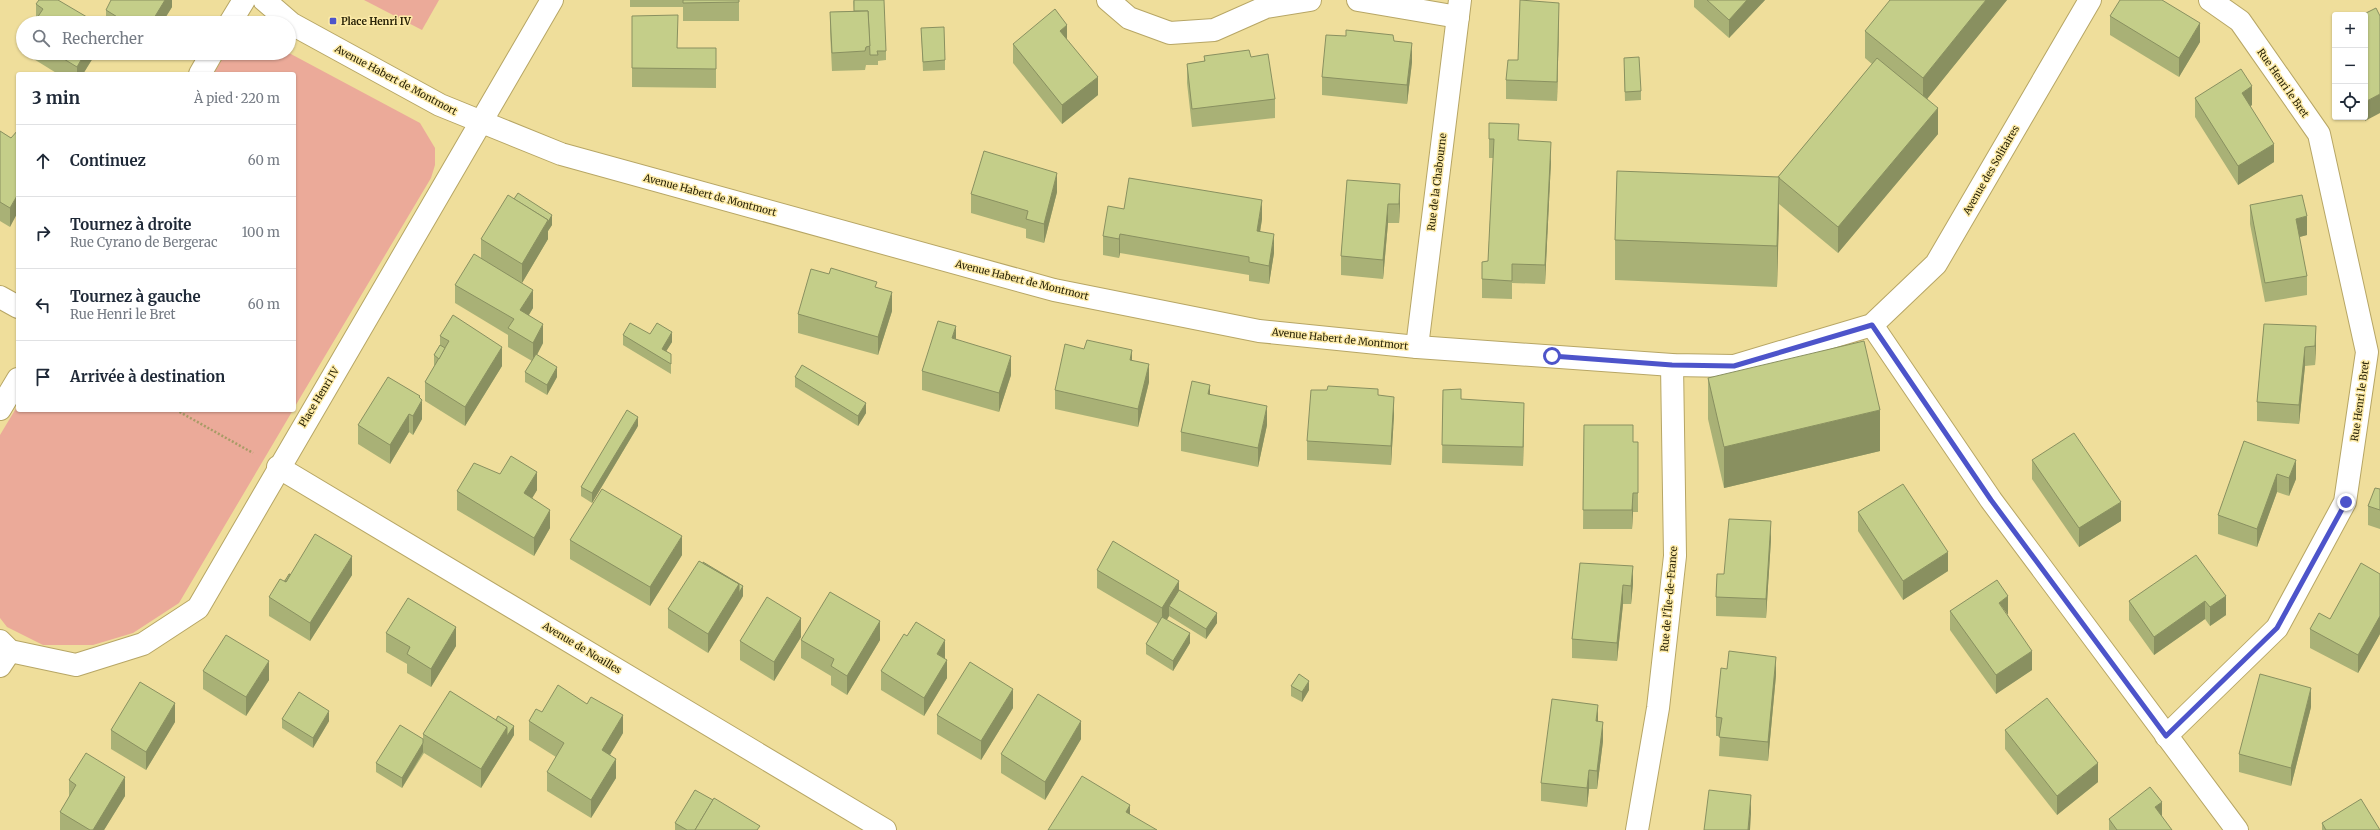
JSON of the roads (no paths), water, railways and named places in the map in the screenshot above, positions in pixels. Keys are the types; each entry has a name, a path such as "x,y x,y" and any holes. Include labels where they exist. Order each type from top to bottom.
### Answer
{"street":[{"path":"234,16 244,0"},
{"name":"Avenue Habert de Montmort","path":"264,0 283,16"},
{"name":"Place Henri IV","path":"3,653 76,664 143,644 198,608 278,467 482,123 552,0"},
{"path":"1108,0 1129,18 1170,33 1214,30 1266,7 1310,0"},
{"name":"Rue de la Chabourne","path":"1358,0 1459,9 1417,347"},
{"name":"Avenue des Solitaires","path":"1872,325 1936,264 2090,0"},
{"name":"Rue Henri le Bret","path":"2166,736 2277,628 2346,502 2367,352 2319,134 2240,21 2210,0"},
{"name":"Avenue Habert de Montmort","path":"296,26 440,106 561,154 1054,290 1259,331 1417,347 1672,365 1734,366 1872,325"},
{"path":"201,72 208,60"},
{"path":"0,296 16,306"},
{"path":"1872,325 1991,500 2237,830"},
{"name":"Rue de l'Île-de-France","path":"1637,830 1658,708 1675,556 1672,365"},
{"path":"0,409 16,381"},
{"name":"Avenue de Noailles","path":"278,467 885,830"}],"place":[{"name":"Place Henri IV","path":"333,21"}]}
